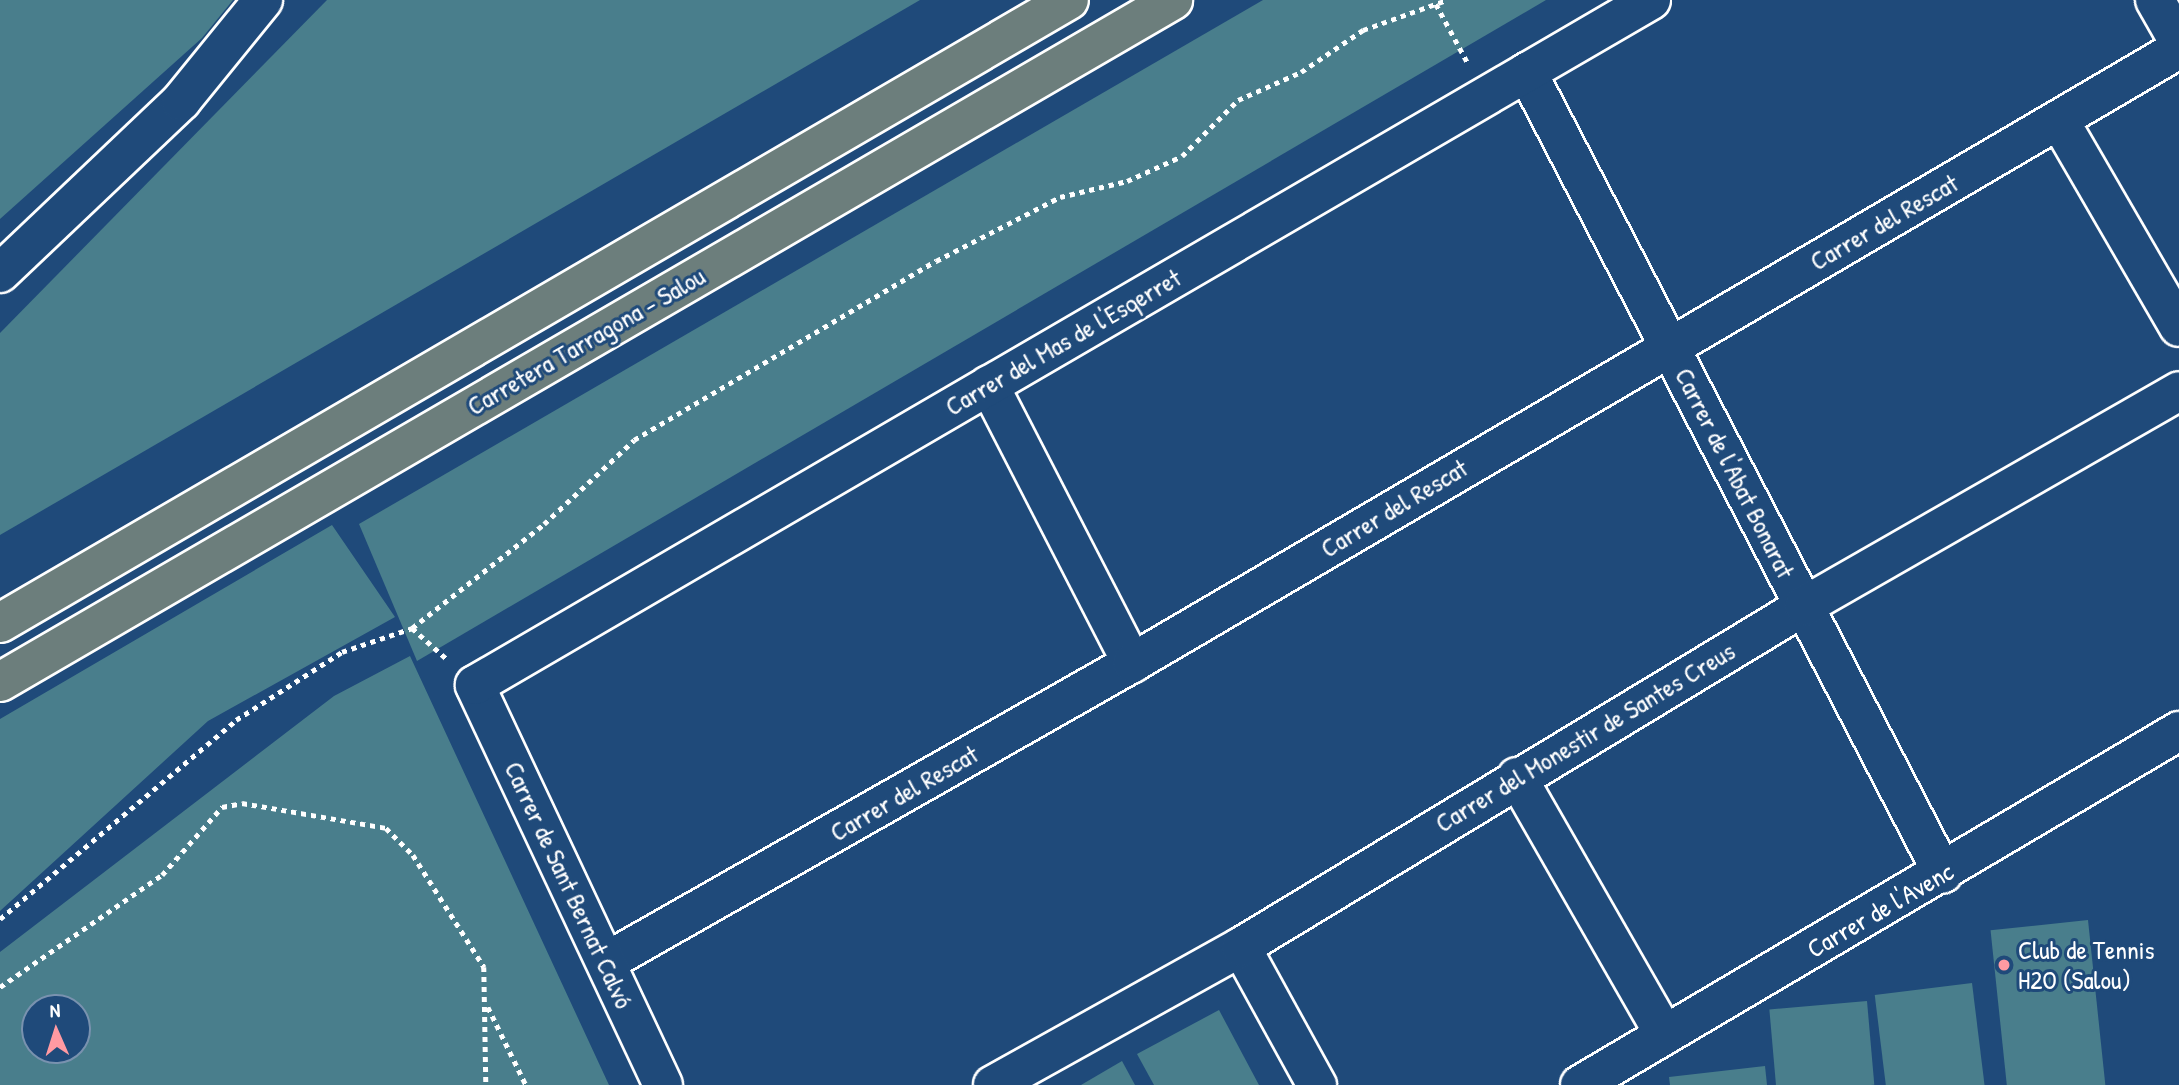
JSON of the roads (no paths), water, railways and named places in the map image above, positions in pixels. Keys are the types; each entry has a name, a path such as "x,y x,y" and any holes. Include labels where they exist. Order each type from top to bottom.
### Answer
{"highway":[{"name":"Carretera Tarragona - Salou","path":"0,623 1069,0"},
{"name":"Carretera Tarragona - Salou","path":"0,682 1172,0"}],"street":[{"path":"0,273 181,102 263,0"},
{"name":"Carrer del Mas de l'Esqerret","path":"475,685 1651,0"},
{"path":"2155,0 2179,42"},
{"name":"Carrer del Rescat","path":"606,962 1132,663 2179,49"},
{"name":"Carrer de l'Abat Bonarat","path":"1527,72 1943,874"},
{"path":"2059,120 2179,327"},
{"path":"989,385 1132,663"},
{"name":"Carrer del Monestir de Santes Creus","path":"993,1085 1241,947 1517,777 1804,606 2179,391"},
{"name":"Carrer de Sant Bernat Calvó","path":"475,685 663,1085"},
{"name":"Carrer de l'Avenc","path":"1580,1085 1943,874 2179,731"},
{"path":"1517,777 1665,1035"},
{"path":"1241,947 1317,1085"}],"place":[{"name":"Club de Tennis H2O (Salou)","path":"2004,965"}]}
